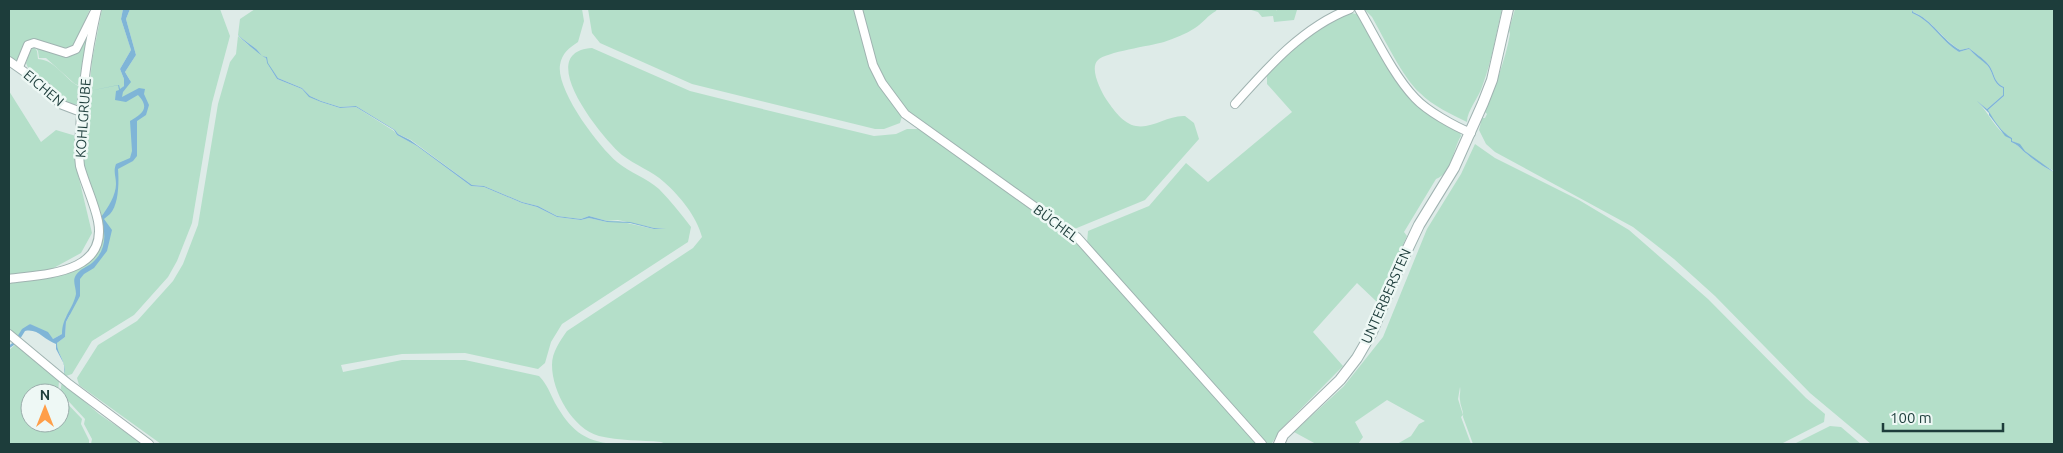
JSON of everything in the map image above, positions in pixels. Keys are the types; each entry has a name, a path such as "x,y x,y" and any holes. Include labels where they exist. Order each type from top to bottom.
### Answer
{"street":[{"path":"19,67 28,46 34,42 66,53 76,49 96,9"},
{"name":"KOHLGRUBE","path":"9,279 60,272 86,260 93,252 99,231 98,218 80,166 81,112 96,9"},
{"name":"BÜCHEL","path":"858,9 873,65 882,83 905,114 1077,237 1262,444"},
{"path":"1235,104 1265,70 1298,39 1350,9"},
{"path":"1359,9 1403,83 1415,98 1453,124 1471,132"},
{"name":"UNTERBERSTEN","path":"1279,444 1283,436 1340,380 1357,358 1372,332 1412,240 1454,168 1471,132 1492,80 1508,9"},
{"name":"EICHEN","path":"9,61 46,88 60,104 81,112"},
{"path":"14,338 83,395 149,444"}],"green space":[{"path":"9,9 90,9 74,46 68,50 59,49 33,39 27,43 17,60 9,58"},
{"path":"102,9 123,9 121,19 131,50 120,69 124,79 124,86 120,90 121,93 130,80 125,72 136,55 126,19 130,9 220,9 230,36 212,103 192,223 177,261 168,277 134,315 92,341 72,374 66,376 57,343 65,337 66,322 70,315 66,316 62,334 53,339 30,324 17,337 9,329 9,282 65,274 87,262 102,235 100,218 84,165 83,147 89,93 86,92 89,92 92,61"},
{"path":"255,9 582,9 584,21 578,42 566,51 560,65 561,76 571,102 590,131 609,154 622,166 659,189 680,212 691,227 688,242 562,324 551,342 545,363 538,369 465,353 402,354 341,365 343,372 402,360 465,360 539,376 572,427 585,437 613,444 161,444 79,385 77,378 98,345 137,321 173,281 183,264 198,225 218,104 230,62 236,54 238,36 261,55 238,35 240,19","holes":["267,63 278,78 302,88 310,96 340,107 356,106 395,130 398,134 411,140 472,185 484,186 522,202 538,206 557,216 581,219 589,216 607,221 618,220 654,228 665,228 654,229 618,221 607,222 589,218 581,220 557,217 537,207 522,203 484,187 471,186 417,146 397,135 394,131 356,107 340,108 321,102 310,97 302,89 277,79"]},
{"path":"588,9 855,9 870,67 902,116 900,123 884,129 875,129 692,84 600,43 592,33"},
{"path":"861,9 1217,9 1198,26 1184,34 1164,42 1103,57 1098,60 1095,68 1097,80 1106,99 1119,116 1131,125 1148,126 1179,116 1185,116 1194,123 1199,139 1145,200 1072,230 910,115 884,82 876,65"},
{"path":"1248,9 1297,10 1294,20 1274,22 1273,16 1262,17 1258,12"},
{"path":"1364,9 1502,9 1486,75 1469,113 1467,122 1436,106 1414,86 1407,78 1372,17"},
{"path":"1515,9 1912,9 1912,13 1925,21 1959,52 1969,49 1987,65 1995,81 2003,88 2003,95 1987,109 1978,102 1997,127 2011,139 2011,142 2054,172 2054,444 1871,444 1810,393 1715,296 1674,259 1633,227 1495,152 1486,144 1479,130 1482,118 1485,118 1487,114 1485,112 1503,64"},
{"path":"1913,9 2054,9 2054,171 2012,141 2012,138 2001,130 1992,118 1988,110 2004,96 2004,87 1996,80 1988,64 1969,48 1960,50 1954,46 1920,15 1913,12"},
{"path":"1345,14 1357,14 1361,19 1402,88 1412,100 1460,132 1461,136 1446,172 1436,179 1404,232 1407,236 1377,302 1357,283 1313,332 1343,366 1280,430 1272,443 1266,444 1087,243 1088,231 1149,206 1186,163 1208,182 1292,112 1267,84 1267,71 1295,47"},
{"path":"88,30 80,86 75,84 46,58 39,58 35,47 40,45 56,54 67,56"},
{"path":"31,47 34,47 37,51 38,59 55,66 80,87 78,103 73,106 62,101 49,85 29,70 26,63"},
{"path":"592,48 690,91 746,105 874,136 896,134 907,129 919,129 1073,239 1258,444 666,444 607,438 590,432 573,418 556,387 552,360 559,343 567,331 693,248 702,237 692,214 676,194 659,178 622,155 600,132 577,97 570,79 569,64 575,53"},
{"path":"9,91 41,142 56,130 76,136 76,166 92,233 81,253 50,270 9,276"},
{"path":"1475,144 1495,158 1579,200 1629,230 1708,299 1806,398 1825,414 1824,422 1781,444 1473,444 1463,415 1461,417 1471,444 1397,444 1411,436 1419,424 1425,421 1387,400 1355,422 1363,437 1358,444 1316,444 1294,432 1344,386 1383,337 1427,229 1461,174","holes":["1460,387 1463,415 1458,399"]},
{"path":"16,344 59,381 59,383 20,383 20,433 70,433 70,406 82,419 81,424 89,444 9,444 9,350"},
{"path":"70,389 99,414 143,444 91,444 92,439 84,424 85,419 70,403"},
{"path":"1830,426 1841,427 1861,444 1794,444"}],"water":[{"path":"123,9 130,9 126,19 136,55 125,72 131,82 123,92 122,97 139,88 145,89 144,94 149,105 146,115 137,121 137,156 133,161 118,169 117,199 113,210 104,219 112,230 107,251 94,268 80,279 80,296 66,322 65,337 57,343 64,363 56,349 56,344 34,331 25,331 20,339 17,337 22,329 30,324 48,332 53,339 62,334 62,328 76,294 75,277 79,271 97,258 103,247 104,230 101,217 115,193 115,167 116,164 130,158 132,151 130,121 141,113 144,107 144,103 138,95 126,102 115,100 116,91 119,90 118,85 120,89 124,86 124,79 120,69 131,50 121,19"},
{"path":"1912,9 1913,12 1926,20 1954,46 1960,50 1969,48 1988,64 1996,80 2004,87 2004,96 1988,110 1990,114 2001,129 2012,138 2012,141 2020,144 2025,151 2054,172 2011,142 2011,139 2005,136 1989,115 1989,113 1977,101 1987,109 2003,95 2003,88 1995,81 1987,65 1969,49 1959,52 1925,21 1912,13"},
{"path":"238,35 254,47 261,55 247,44"},
{"path":"263,56 267,57 268,63 278,78 302,88 310,96 321,101 340,107 356,106 410,140 472,185 484,186 522,202 538,206 557,216 581,219 589,216 607,221 630,222 666,229 654,229 630,223 607,222 589,218 581,220 557,217 537,207 522,203 484,187 471,186 417,146 397,135 394,130 356,107 340,108 321,102 309,97 302,89 277,79 267,63 266,58"}],"waterway":[{"path":"9,347 16,342"}]}
